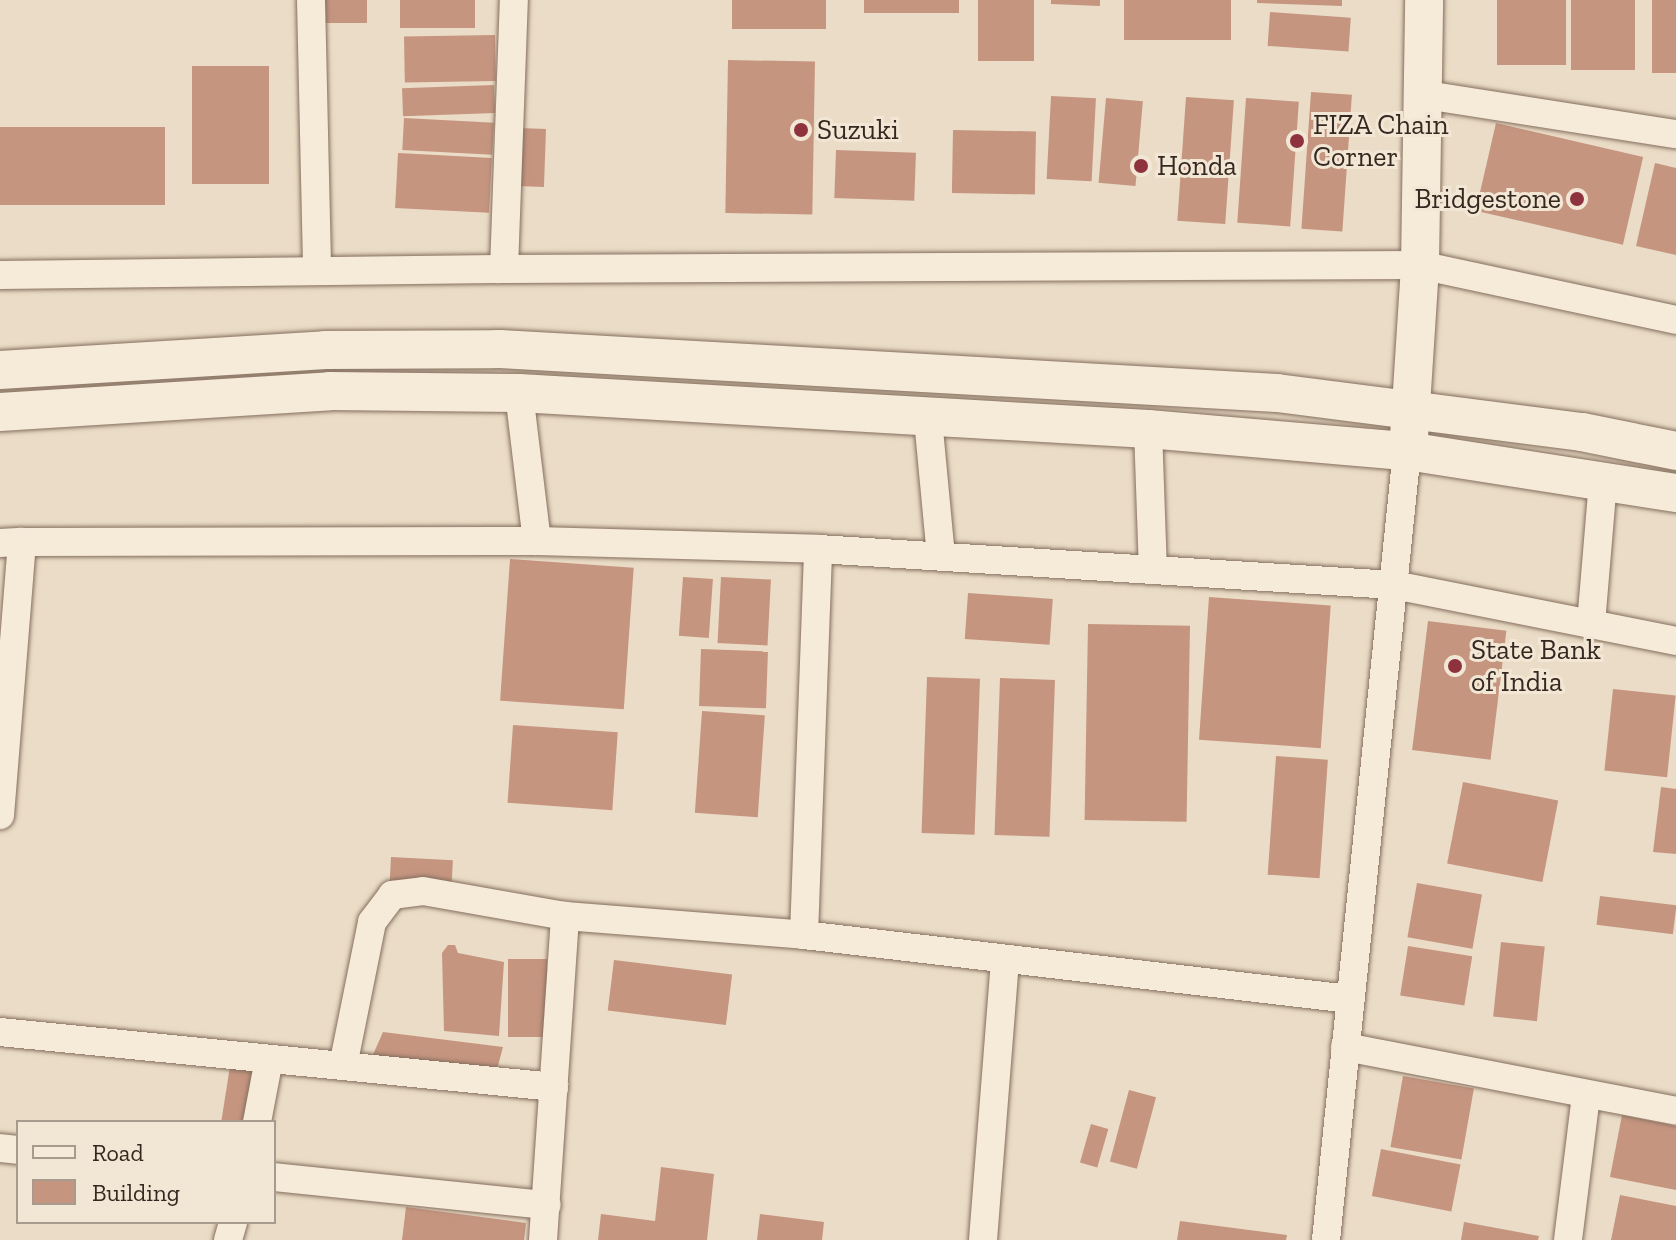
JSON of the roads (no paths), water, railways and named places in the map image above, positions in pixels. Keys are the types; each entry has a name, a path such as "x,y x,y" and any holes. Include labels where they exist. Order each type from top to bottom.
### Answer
{"main road":[{"path":"1407,451 1420,265 1426,95 1424,0"},
{"path":"0,370 325,350 500,349 1277,393 1582,432 1676,451"},
{"path":"0,412 330,391 519,393 928,419 1148,429 1407,451 1676,493"}],"street":[{"path":"311,0 317,271"},
{"path":"504,269 514,0"},
{"path":"1426,95 1676,134"},
{"path":"0,275 504,269 1420,265 1676,320"},
{"path":"519,393 537,541"},
{"path":"928,419 941,556"},
{"path":"1148,429 1153,570"},
{"path":"1326,1240 1407,451"},
{"path":"1591,624 1603,480"},
{"path":"0,815 11,542 537,541 818,549 941,556 1394,585 1676,641"},
{"path":"804,935 818,549"},
{"path":"343,1066 372,922 392,895 423,891 565,916 804,935 1005,961 1350,999"},
{"path":"543,1240 565,916"},
{"path":"983,1240 1005,961"},
{"path":"0,1032 554,1087"},
{"path":"1345,1047 1676,1111"},
{"path":"257,1120 269,1059"},
{"path":"1568,1240 1586,1096"},
{"path":"276,1177 547,1205"}],"place":[{"name":"Suzuki","path":"801,130"},
{"name":"FIZA Chain Corner","path":"1297,141"},
{"name":"Honda","path":"1141,166"},
{"name":"Bridgestone","path":"1577,199"},
{"name":"State Bank of India","path":"1455,666"}]}
